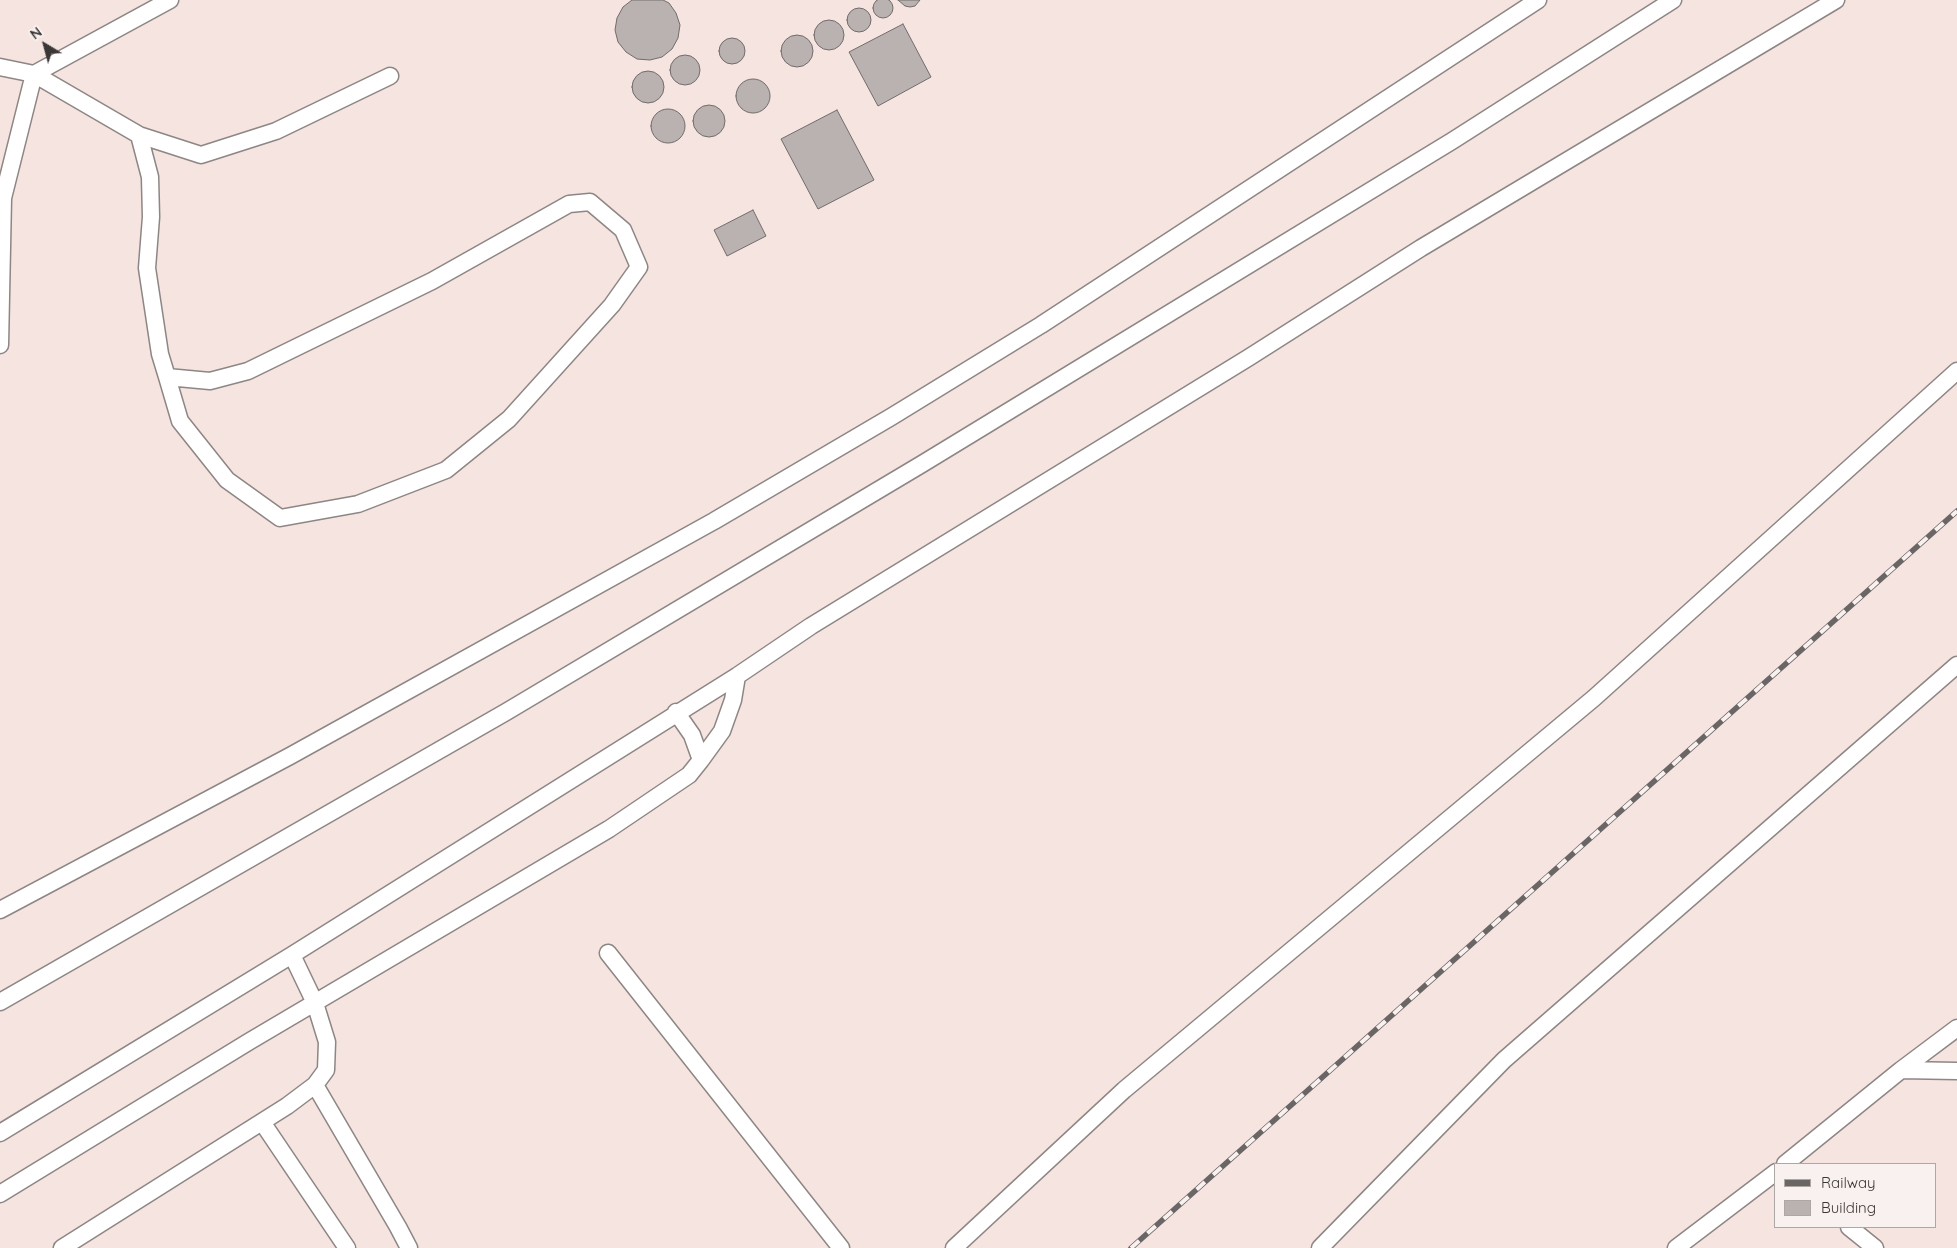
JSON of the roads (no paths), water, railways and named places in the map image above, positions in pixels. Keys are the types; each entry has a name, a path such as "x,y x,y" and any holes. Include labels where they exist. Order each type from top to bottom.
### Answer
{"lane":[{"path":"0,345 2,199 34,74 170,0"},
{"path":"0,910 298,751 654,554 891,417 1041,325 1538,0"},
{"path":"0,1002 506,712 922,464 1452,141 1674,0"},
{"path":"0,1133 292,955 676,712 737,676 811,626 1248,358 1421,248 1836,0"},
{"path":"0,67 34,74 140,135 200,155 276,131 390,76"},
{"path":"140,135 150,177 151,217 147,268 160,354 166,376 180,421 227,480 280,518 358,504 446,470 510,419 612,305 639,267 623,230 590,202 569,204 432,281 248,371 210,381 166,376"},
{"path":"954,1248 1124,1090 1594,698 1957,372"},
{"path":"1320,1248 1504,1060 1957,665"},
{"path":"0,1194 250,1040 609,829 689,775 722,731 733,700 737,676"},
{"path":"676,712 692,735 701,760"},
{"path":"608,953 840,1248"},
{"path":"62,1248 287,1106 315,1085 326,1070 327,1042 315,1003 292,955"},
{"path":"1786,1163 1900,1070 1957,1028"},
{"path":"1900,1070 1957,1071"},
{"path":"315,1085 409,1248"},
{"path":"262,1122 347,1248"},
{"path":"1676,1248 1774,1174"},
{"path":"1850,1228 1875,1248"}],"railway":[{"path":"1131,1248 1957,511"}]}
